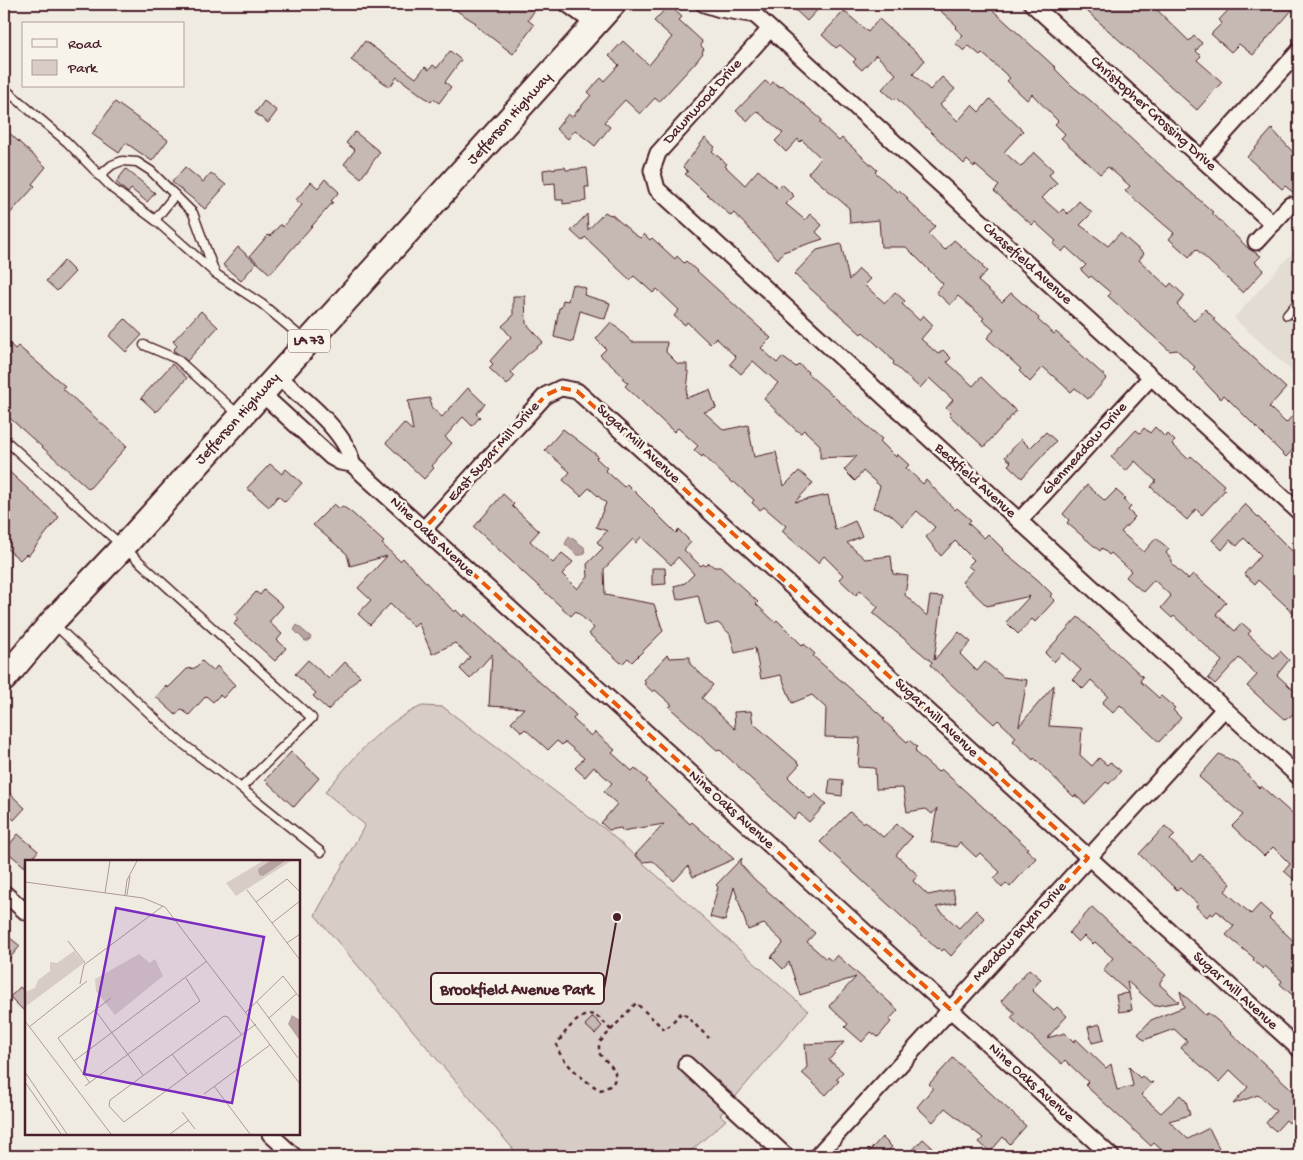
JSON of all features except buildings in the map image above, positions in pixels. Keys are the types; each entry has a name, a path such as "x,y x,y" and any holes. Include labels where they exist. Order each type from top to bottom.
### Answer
{"main road":[{"name":"Jefferson Highway","path":"4,678 52,622 124,546 613,4"}],"street":[{"path":"567,4 595,24"},
{"path":"704,4 720,9 756,15"},
{"name":"Chasefield Avenue","path":"743,4 1299,512"},
{"name":"Christopher Crossing Drive","path":"1032,4 1273,224"},
{"name":"Dawnwood Drive","path":"653,182 652,165 658,153 770,29"},
{"path":"1202,158 1299,50"},
{"name":"Beckfield Avenue","path":"653,182 663,196 1299,777"},
{"path":"1256,242 1290,205"},
{"name":"Nine Oaks Avenue","path":"277,375 342,437 351,452 352,464"},
{"name":"Glenmeadow Drive","path":"1019,521 1151,377"},
{"name":"East Sugar Mill Drive","path":"424,529 546,395 561,388 572,389"},
{"name":"Sugar Mill Avenue","path":"572,389 591,401 1088,858 1299,1049"},
{"name":"Nine Oaks Avenue","path":"261,393 331,457 340,462 352,464 1111,1156"},
{"name":"Meadow Bryan Drive","path":"817,1156 1224,709"},
{"path":"4,893 25,911"},
{"path":"686,1064 786,1156"},
{"path":"271,1135 294,1156"}],"lane":[{"path":"6,90 67,142 113,189 155,220 216,274 262,304 308,342"},
{"path":"100,176 112,164 122,160 137,162 151,171 193,213 216,274"},
{"path":"155,220 174,195"},
{"path":"1286,315 1299,301"},
{"path":"144,345 177,359 241,416"},
{"path":"4,438 312,718 242,788"},
{"path":"52,622 178,740 242,788 321,852"}],"path":[{"path":"611,1030 596,1016 587,1015 578,1020 557,1044 562,1058 593,1087 601,1090 612,1085 616,1078 612,1066 601,1056 598,1050 599,1043 636,1003 665,1030 682,1012 709,1038"}],"highlighted area":[{"path":"561,388 577,391 1088,858 950,1009 424,529 546,395"}],"shaded area":[{"path":"1299,245 1299,378 1234,318"},
{"path":"569,536 584,547 585,553 577,555 565,544"},
{"path":"297,625 311,637 309,641 305,641 294,630"}],"green space":[{"path":"422,706 443,707 606,830 808,1011 720,1115 726,1120 685,1156 519,1156 315,915 365,825 325,792 380,732"}],"place":[{"name":"Brookfield Avenue Park","path":"617,917"}]}
